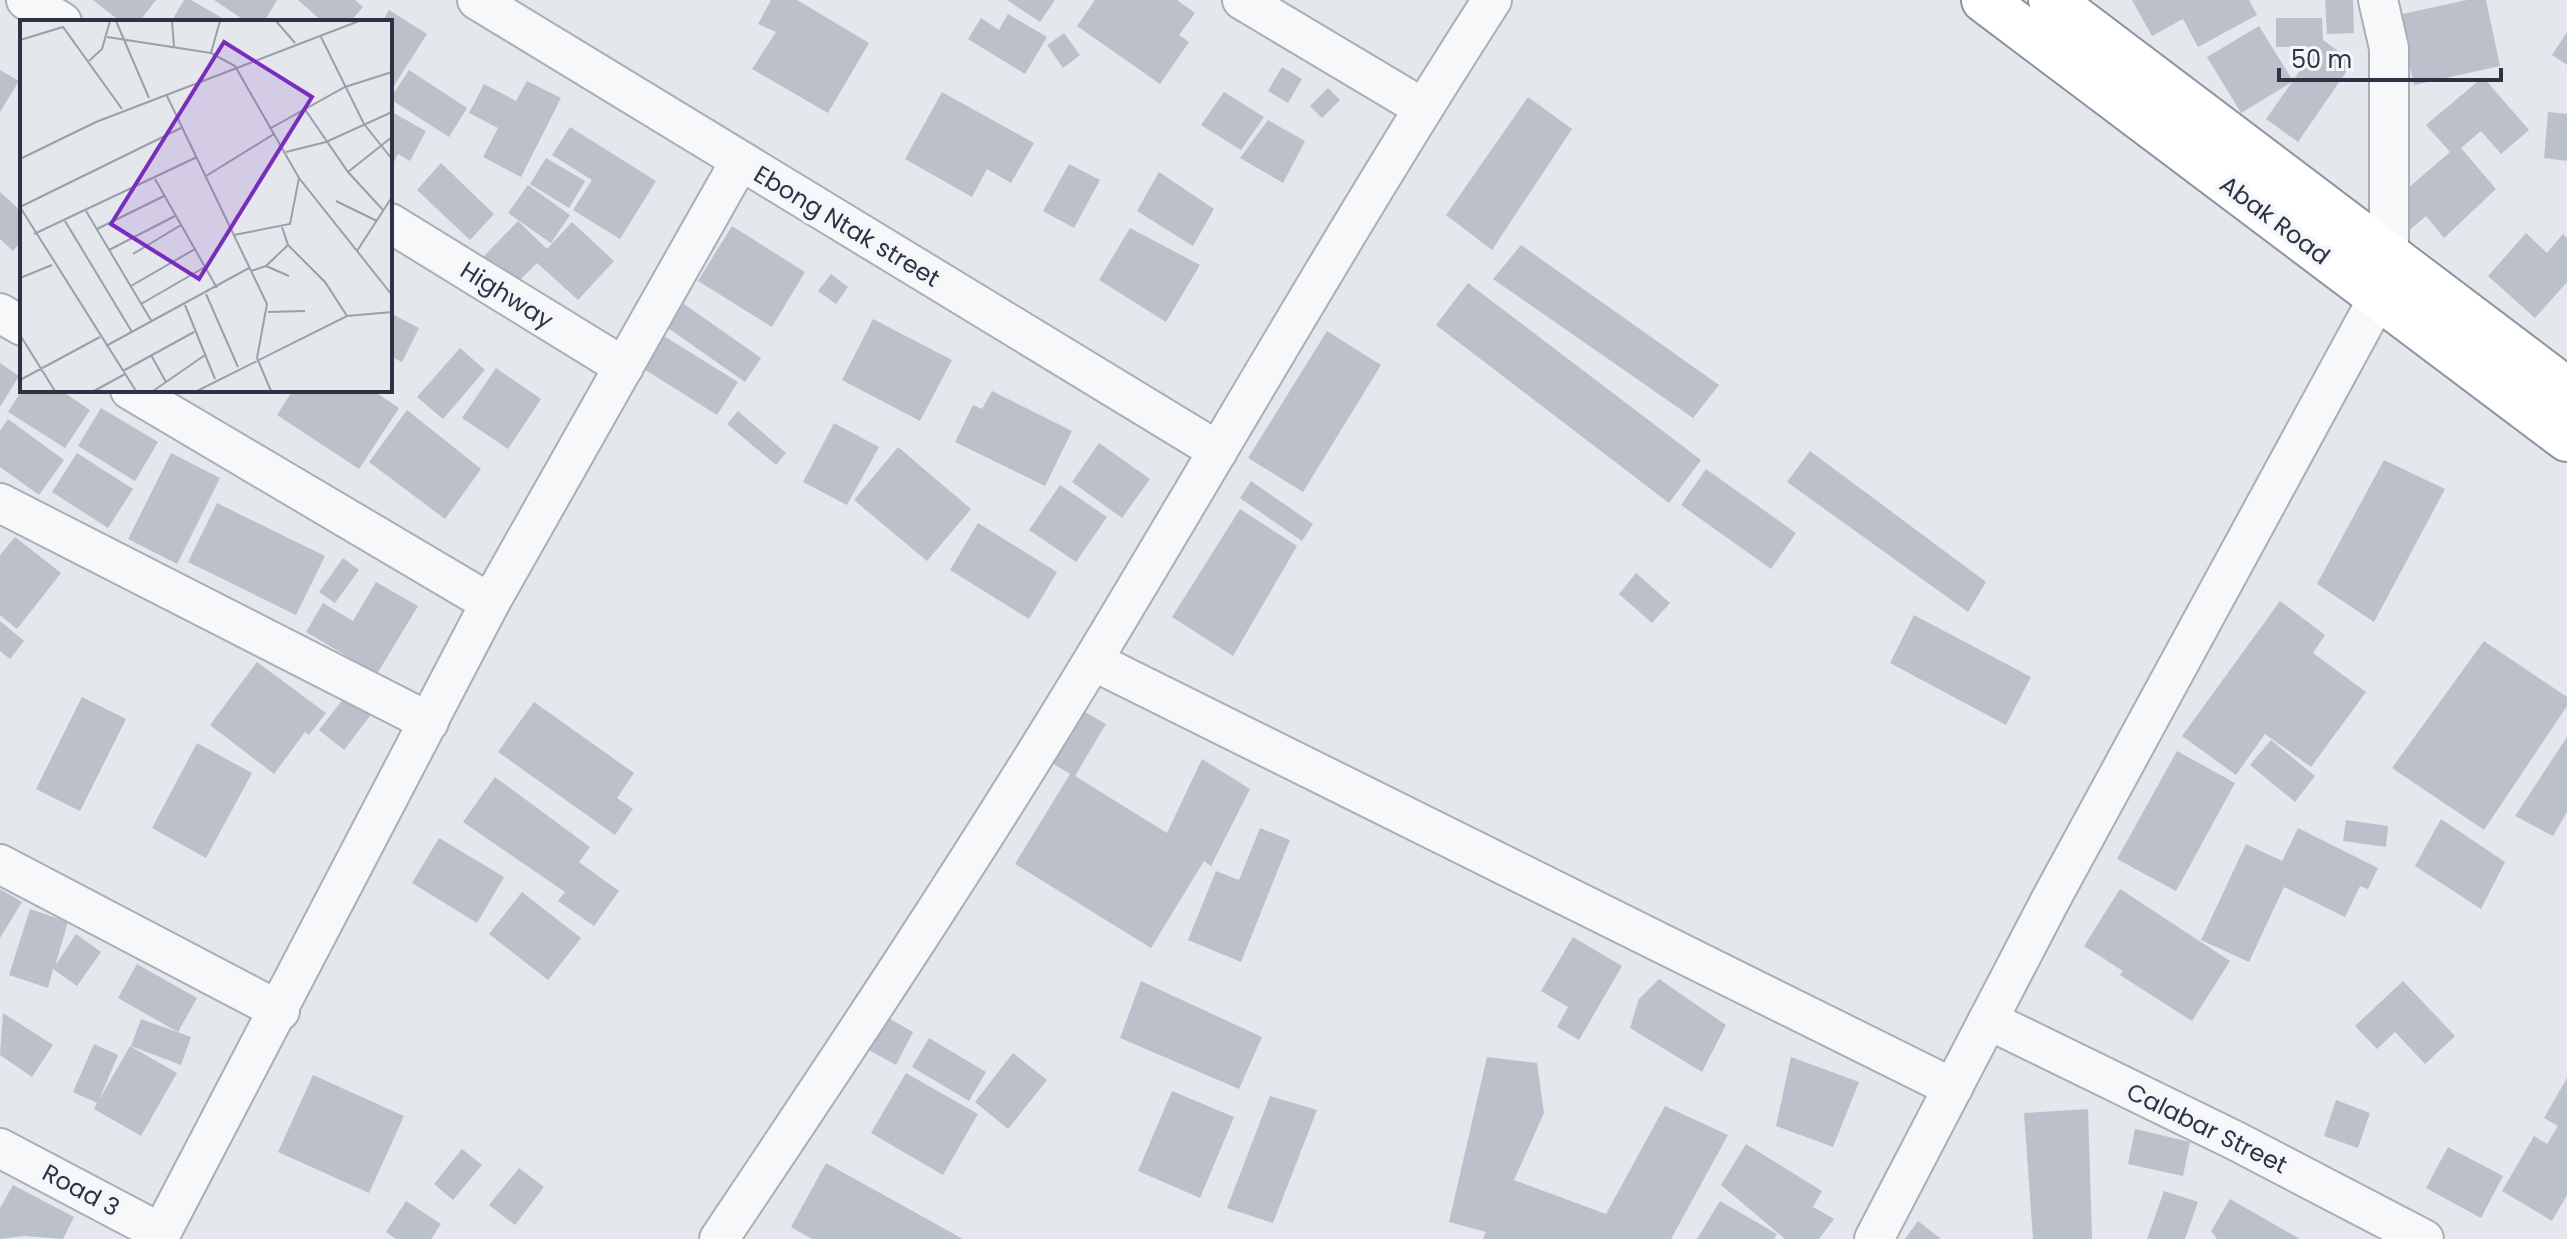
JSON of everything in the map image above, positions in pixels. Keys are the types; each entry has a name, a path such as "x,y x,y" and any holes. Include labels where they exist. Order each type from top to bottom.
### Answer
{"highway":[{"name":"Abak Road","path":"1984,0 2567,439"},
{"name":"Abak Road","path":"2051,0 2567,390"}],"street":[{"path":"26,0 59,20"},
{"name":"Ebong Ntak street","path":"477,0 1218,451"},
{"path":"1242,0 1423,108"},
{"path":"719,1239 925,932 1093,661 1423,108 1492,0"},
{"path":"1874,1239 1988,1020 2378,298 2389,254 2389,48 2378,0"},
{"path":"159,1236 280,1011 490,603 740,161"},
{"name":"Highway","path":"392,224 624,367"},
{"path":"0,313 20,325"},
{"path":"133,392 490,603"},
{"path":"0,503 429,722"},
{"path":"1093,661 1953,1088"},
{"path":"0,864 280,1011"},
{"name":"Calabar Street","path":"1988,1020 2409,1235"},
{"name":"Road 3","path":"0,1148 159,1236"}],"building":[{"path":"93,0 156,0 141,20 118,20"},
{"path":"184,0 191,0 226,20 172,20"},
{"path":"214,0 277,0 265,20 244,20"},
{"path":"298,0 355,0 363,7 352,20 321,20"},
{"path":"771,0 797,0 869,43 828,113 752,69 776,32 758,24"},
{"path":"1007,0 1055,0 1040,22"},
{"path":"1095,0 1177,0 1195,13 1179,35 1189,42 1160,84 1077,26"},
{"path":"2132,0 2249,0 2257,15 2198,47 2183,19 2152,36"},
{"path":"2325,0 2353,0 2354,33 2327,34"},
{"path":"2467,0 2486,0 2500,66 2414,85 2398,15"},
{"path":"389,10 427,34 392,89 392,20 383,20"},
{"path":"1008,14 1047,37 1025,74 968,39 981,18 999,30"},
{"path":"2276,18 2322,18 2323,40 2353,62 2298,142 2266,119 2292,82 2241,113 2207,57 2259,26 2293,81 2316,47 2276,47"},
{"path":"2567,32 2567,65 2552,55"},
{"path":"1064,33 1080,55 1063,68 1047,45"},
{"path":"1282,67 1302,79 1288,103 1268,91"},
{"path":"0,70 19,81 0,112"},
{"path":"409,70 467,108 449,137 392,100"},
{"path":"2483,77 2529,130 2501,154 2481,131 2461,148 2496,189 2444,238 2426,216 2406,233 2385,208 2450,152 2426,125"},
{"path":"527,81 561,98 521,177 483,157 498,128 469,113 484,84 516,101"},
{"path":"1328,88 1340,100 1322,118 1310,106"},
{"path":"942,92 1034,143 1011,183 987,169 972,197 905,159"},
{"path":"1224,92 1264,117 1241,150 1201,125"},
{"path":"1528,97 1572,129 1492,250 1446,215"},
{"path":"392,112 426,131 410,161 398,154 392,166"},
{"path":"2548,112 2567,114 2567,161 2544,158"},
{"path":"1268,120 1305,141 1283,183 1240,158"},
{"path":"570,127 656,181 620,239 573,210 592,180 552,155"},
{"path":"546,158 585,181 569,208 530,184"},
{"path":"441,163 494,214 470,240 417,190"},
{"path":"1069,164 1100,180 1074,228 1043,211"},
{"path":"1159,172 1214,209 1193,246 1137,211"},
{"path":"528,185 570,215 551,243 508,213"},
{"path":"0,192 20,210 20,243 13,251 0,239"},
{"path":"518,221 547,249 572,222 614,261 578,300 537,263 514,286 484,256"},
{"path":"732,226 805,272 772,327 698,281"},
{"path":"1130,228 1200,265 1166,322 1099,280"},
{"path":"2526,233 2547,253 2563,234 2567,238 2567,282 2535,318 2488,276"},
{"path":"1521,245 1719,385 1693,418 1493,279"},
{"path":"831,274 848,287 836,304 818,291"},
{"path":"1468,283 1701,460 1669,503 1436,325"},
{"path":"684,304 761,358 745,382 668,328"},
{"path":"392,314 419,328 402,362 392,357"},
{"path":"873,319 952,360 920,421 842,380"},
{"path":"1327,331 1381,365 1303,492 1248,458"},
{"path":"664,336 738,382 717,415 644,369"},
{"path":"460,348 485,370 443,419 417,397"},
{"path":"0,363 19,376 0,407"},
{"path":"496,368 541,399 508,449 462,418"},
{"path":"992,391 1072,431 1045,486 955,442 973,405 982,409"},
{"path":"21,392 63,392 90,410 65,448 8,412"},
{"path":"292,392 375,392 399,408 359,469 277,415"},
{"path":"101,408 158,442 135,481 78,446"},
{"path":"407,410 481,469 445,519 369,462"},
{"path":"738,411 786,453 776,465 727,424"},
{"path":"8,419 64,460 39,495 0,467 0,431"},
{"path":"834,423 879,447 847,505 803,482"},
{"path":"1099,443 1150,479 1122,518 1072,482"},
{"path":"898,447 971,509 927,561 854,500"},
{"path":"1810,451 1986,582 1968,612 1787,482"},
{"path":"77,453 133,489 108,528 52,492"},
{"path":"171,453 220,478 177,564 128,539"},
{"path":"2384,460 2445,489 2374,622 2317,584"},
{"path":"1706,469 1796,533 1771,569 1681,505"},
{"path":"1251,481 1313,524 1302,541 1240,498"},
{"path":"1060,485 1107,517 1076,562 1029,530"},
{"path":"217,503 325,556 296,615 188,562"},
{"path":"1240,509 1297,546 1233,656 1172,617"},
{"path":"978,523 1057,572 1029,619 950,570"},
{"path":"15,537 61,573 17,629 0,615 0,555"},
{"path":"343,558 359,570 335,603 319,592"},
{"path":"1636,573 1670,603 1652,623 1619,594"},
{"path":"376,582 418,606 377,674 306,632 323,603 353,621"},
{"path":"2280,601 2325,635 2313,653 2366,692 2311,767 2265,734 2236,775 2182,736"},
{"path":"1914,615 2031,677 2006,725 1890,663"},
{"path":"0,621 24,641 10,659 0,651"},
{"path":"2484,641 2567,697 2567,706 2484,830 2392,768"},
{"path":"257,662 326,713 309,735 305,732 274,774 210,725"},
{"path":"348,693 373,712 344,750 319,730"},
{"path":"82,697 126,719 80,811 36,789"},
{"path":"534,702 634,773 617,798 633,809 615,835 498,752"},
{"path":"1083,711 1106,724 1075,776 1167,833 1202,759 1250,789 1211,866 1204,861 1151,948 1015,864 1070,774 1052,763"},
{"path":"2567,737 2567,812 2553,836 2515,816"},
{"path":"2271,740 2315,776 2295,802 2250,765"},
{"path":"197,743 252,773 206,858 152,828"},
{"path":"2177,751 2235,783 2176,891 2117,859"},
{"path":"495,777 590,847 579,862 619,891 594,926 558,901 565,892 463,822"},
{"path":"2441,819 2505,862 2481,909 2415,866"},
{"path":"2346,820 2388,826 2386,847 2343,841"},
{"path":"1260,828 1290,840 1241,962 1188,940 1216,871 1239,880"},
{"path":"2298,828 2378,868 2368,889 2360,886 2345,917 2284,887 2249,962 2201,940 2246,844 2282,861"},
{"path":"439,838 504,877 477,923 412,883"},
{"path":"0,889 22,902 0,938"},
{"path":"2120,889 2230,961 2192,1021 2120,975 2123,971 2084,946"},
{"path":"522,892 581,938 548,980 489,934"},
{"path":"30,909 68,922 55,966 76,934 101,952 77,986 53,969 48,988 9,975"},
{"path":"1573,937 1622,966 1579,1040 1557,1027 1568,1007 1541,991"},
{"path":"137,964 197,998 178,1032 118,998"},
{"path":"1659,979 1726,1025 1702,1072 1630,1028 1639,999"},
{"path":"1141,981 1262,1037 1239,1089 1120,1038"},
{"path":"2403,981 2455,1036 2425,1064 2395,1032 2377,1049 2355,1026"},
{"path":"3,1013 53,1045 32,1077 0,1055"},
{"path":"885,1016 913,1032 896,1065 867,1049"},
{"path":"141,1019 191,1037 181,1065 131,1046"},
{"path":"929,1038 986,1072 969,1101 912,1067"},
{"path":"94,1044 118,1055 99,1100 130,1046 177,1073 141,1136 94,1109 97,1103 73,1092"},
{"path":"1013,1053 1047,1080 1008,1129 975,1102"},
{"path":"1487,1057 1537,1063 1544,1113 1514,1180 1606,1214 1665,1106 1728,1135 1671,1239 1483,1239 1486,1232 1449,1222"},
{"path":"1791,1057 1859,1082 1833,1147 1776,1126"},
{"path":"906,1073 978,1114 943,1175 871,1133"},
{"path":"313,1075 404,1116 369,1193 278,1152"},
{"path":"2567,1078 2567,1195 2552,1221 2502,1191 2534,1136 2547,1144 2558,1126 2544,1118"},
{"path":"1172,1091 1234,1117 1200,1198 1138,1171"},
{"path":"1270,1096 1317,1110 1273,1223 1227,1208"},
{"path":"2336,1100 2370,1113 2358,1148 2324,1136"},
{"path":"2088,1109 2092,1239 2033,1239 2024,1113"},
{"path":"2135,1129 2190,1142 2183,1176 2128,1164"},
{"path":"1746,1144 1822,1191 1813,1207 1834,1219 1819,1239 1785,1239 1721,1185"},
{"path":"2448,1147 2503,1176 2481,1218 2426,1188"},
{"path":"462,1149 482,1165 453,1200 434,1184"},
{"path":"826,1163 963,1239 812,1239 791,1227"},
{"path":"519,1168 544,1187 515,1225 489,1205"},
{"path":"13,1185 74,1217 63,1239 24,1236 0,1239 0,1208"},
{"path":"2164,1191 2198,1202 2185,1239 2147,1239"},
{"path":"2230,1199 2300,1239 2217,1239 2211,1231"},
{"path":"406,1201 441,1224 431,1239 396,1239 386,1232"},
{"path":"1720,1201 1777,1234 1774,1239 1697,1239"},
{"path":"1918,1221 1941,1239 1905,1239"}]}
